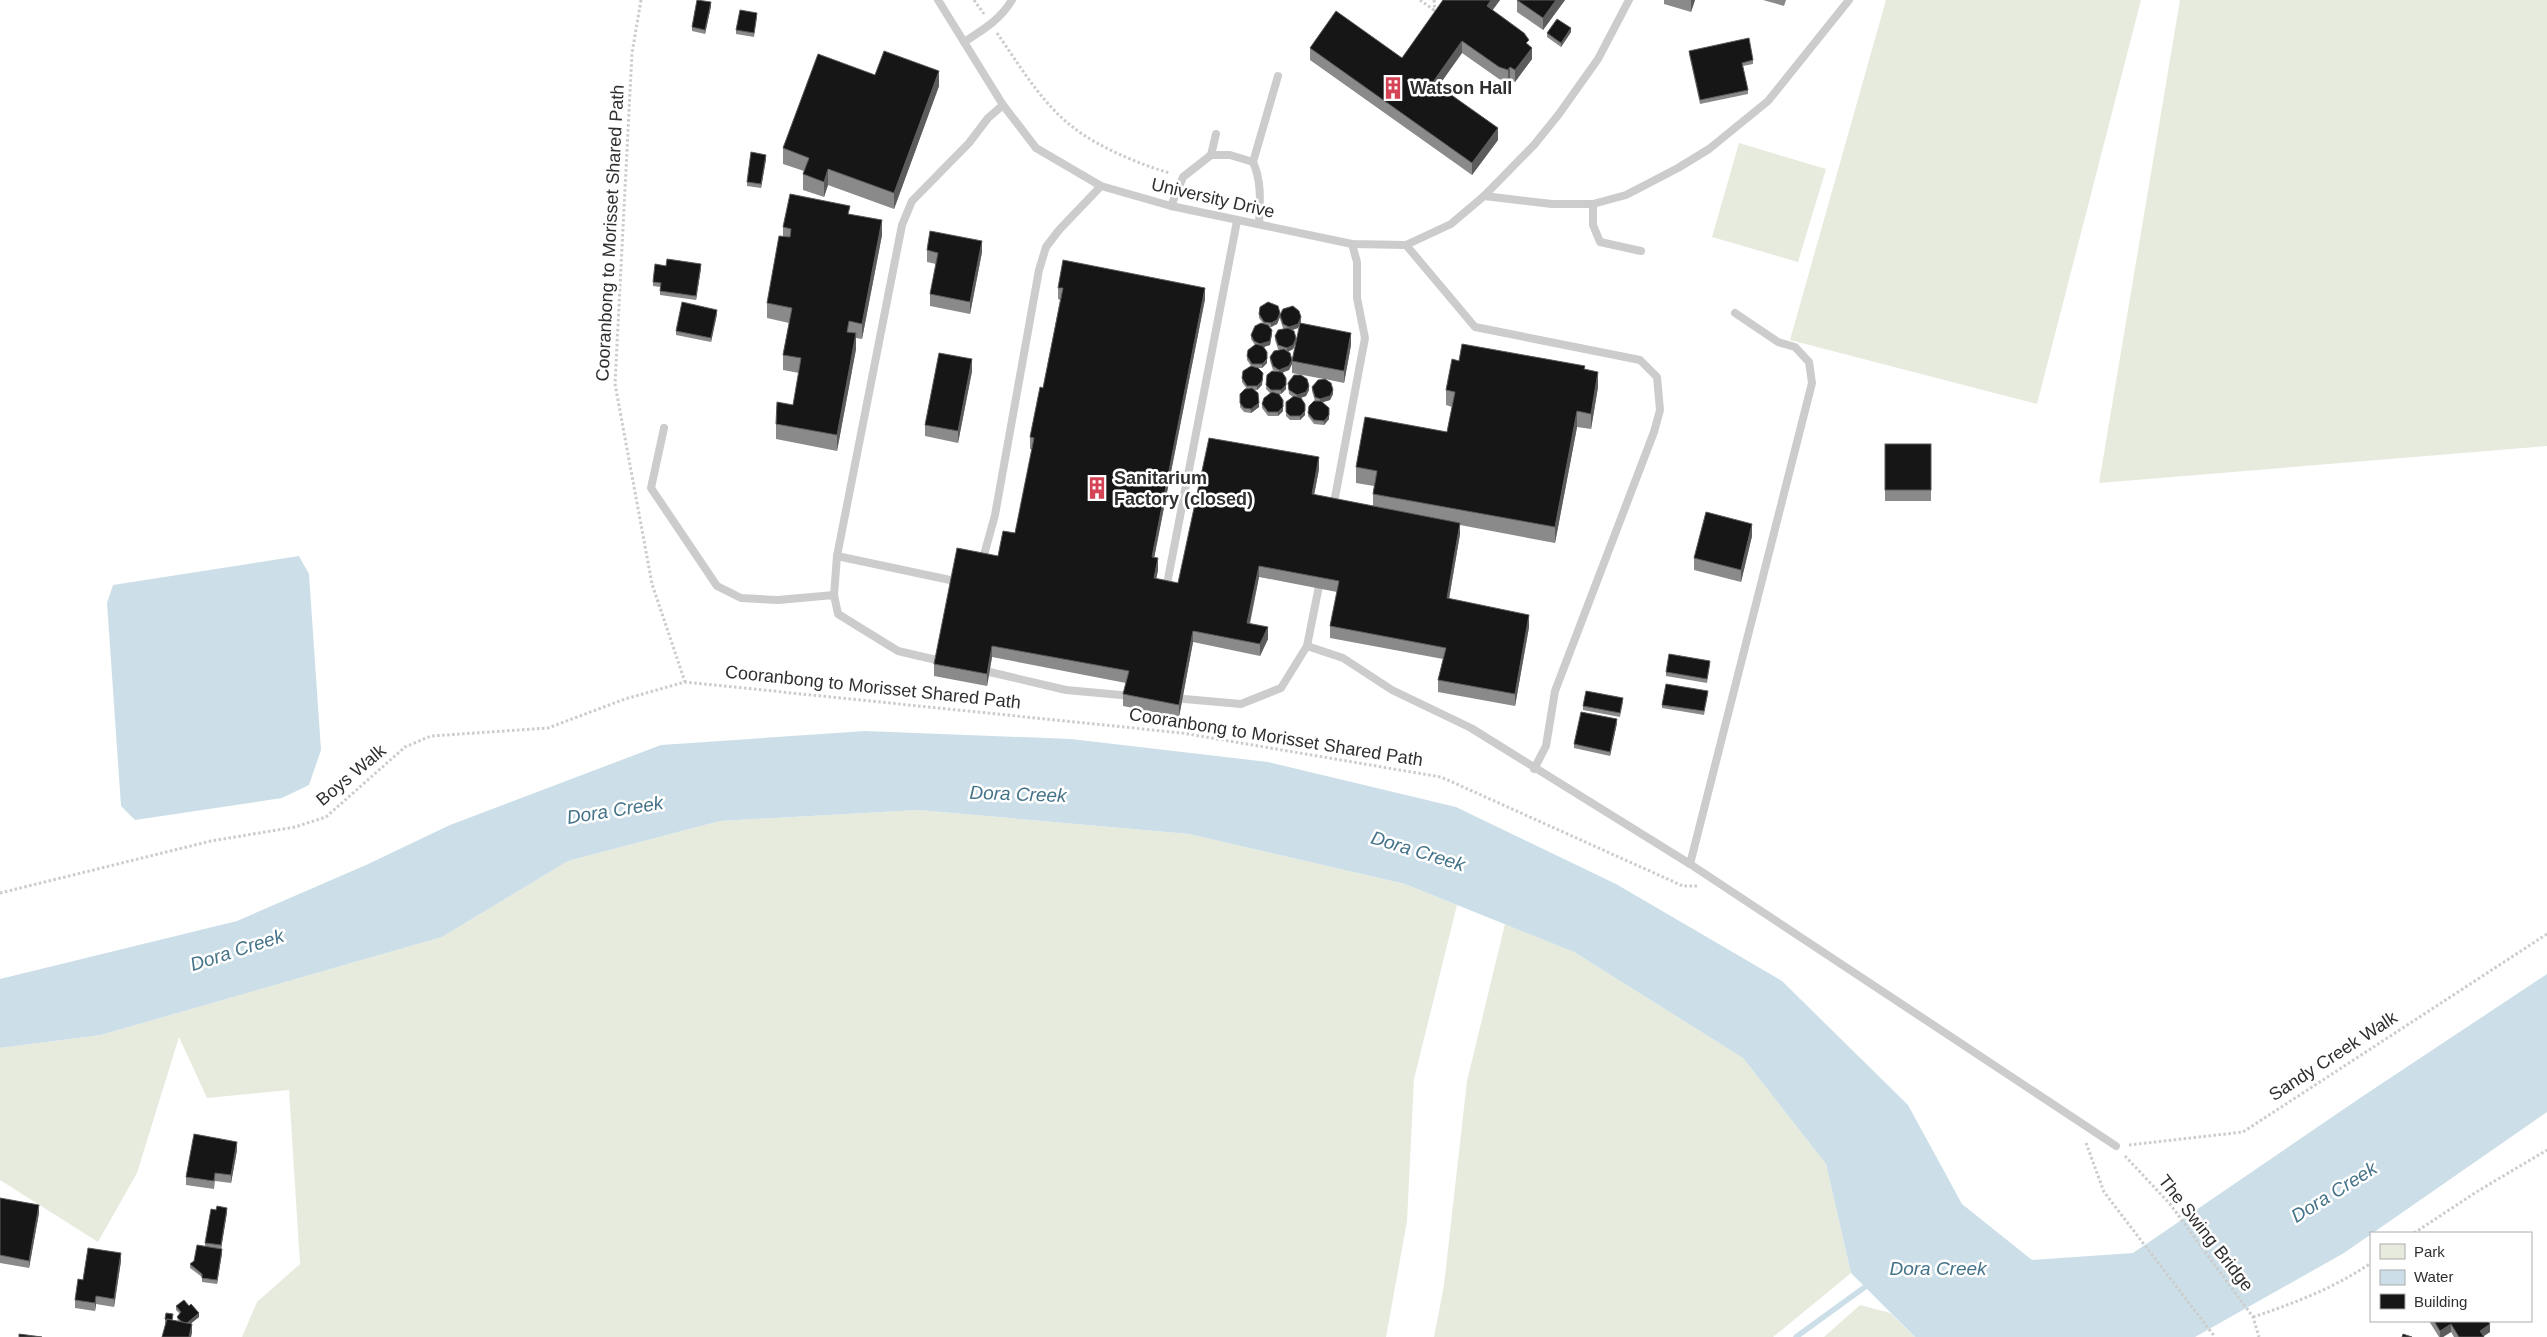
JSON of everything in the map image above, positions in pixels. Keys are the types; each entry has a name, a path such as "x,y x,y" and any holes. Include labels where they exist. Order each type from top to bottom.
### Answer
{"lane":[{"name":"University Drive","path":"938,0 1003,105 1036,148 1101,186 1171,206 1352,244 1406,245 1450,224 1484,196 1534,145 1559,114 1598,59 1629,0"},
{"path":"964,42 991,24 1005,11 1012,0"},
{"path":"1484,196 1552,204 1593,204 1626,195 1678,168 1710,149 1768,101 1849,0"},
{"path":"1259,224 1260,197 1258,172 1254,162 1278,76"},
{"path":"956,664 898,651 838,614 834,594 837,556 902,225 912,201 969,143 988,118 1003,105"},
{"path":"1211,155 1216,134"},
{"path":"1171,206 1183,177 1211,155 1230,155 1254,162"},
{"path":"984,555 995,515 1039,270 1046,247 1059,230 1101,186"},
{"path":"1593,204 1593,225 1600,242 1641,251"},
{"path":"1164,600 1237,220"},
{"path":"1331,521 1365,338 1356,298 1356,262 1352,244"},
{"path":"1406,245 1475,327 1640,360 1657,377 1660,410 1654,432 1556,691 1546,746 1534,769"},
{"path":"1690,864 1812,383 1809,362 1795,348 1778,342 1735,313"},
{"path":"664,428 651,488 717,586 741,598 778,600 834,594"},
{"path":"837,556 950,580"},
{"path":"1165,698 1241,704 1281,688 1308,646 1322,569"},
{"path":"1308,646 1343,658 1392,690 1471,728 1534,769 1690,864 2078,1123 2116,1146"},
{"path":"976,668 1066,690 1145,697"}],"path":[{"name":"Cooranbong to Morisset Shared Path","path":"641,0 632,53 615,384 652,584 685,682 1182,733 1441,777 1684,886 1722,886"},
{"path":"974,0 1040,94 1073,128 1107,147 1183,177"},
{"path":"1420,0 1441,15"},
{"path":"1434,0 1435,10"},
{"name":"Boys Walk","path":"0,893 211,841 295,827 326,817 405,747 431,736 548,728 625,699 685,682"},
{"name":"Sandy Creek Walk","path":"2116,1146 2243,1132 2547,934"},
{"path":"2078,1123 2104,1192 2215,1337"},
{"name":"The Swing Bridge","path":"2116,1146 2170,1204 2253,1317 2259,1337"},
{"path":"2416,1232 2478,1191 2547,1150"},
{"path":"2253,1317 2293,1304 2342,1282 2370,1264"}],"green space":[{"path":"1886,0 2141,0 2037,404 1790,340"},
{"path":"2180,0 2547,0 2547,446 2099,483"},
{"path":"1739,143 1826,169 1798,262 1712,237"},
{"path":"918,810 1189,834 1405,884 1457,905 1414,1079 1407,1221 1386,1337 242,1337 257,1302 300,1264 289,1090 207,1098 179,1037 137,1173 98,1242 0,1180 0,1048 101,1035 442,937 568,861 720,821"},
{"path":"1505,924 1574,952 1743,1058 1826,1164 1851,1273 1773,1337 1434,1337 1444,1285 1467,1081"},
{"path":"1860,1305 1890,1313 1915,1337 1824,1337"}],"water":[{"path":"299,556 309,574 321,750 309,785 282,798 135,820 121,806 107,603 113,585"},
{"name":"Dora Creek","path":"865,731 1071,739 1268,762 1456,807 1616,884 1782,981 1908,1105 1962,1204 2032,1260 2133,1253 2363,1096 2547,974 2547,1112 2374,1232 2370,1232 2370,1235 2344,1253 2195,1337 1915,1337 1851,1273 1826,1164 1743,1058 1574,952 1405,884 1189,834 918,810 720,821 568,861 442,937 101,1035 0,1048 0,979 237,921 366,865 450,825 661,745"}],"building":[{"path":"697,0 711,2 705,30 692,27"},
{"name":"Watson Hall","path":"1443,0 1491,0 1487,6 1524,33 1529,40 1526,43 1532,48 1515,70 1510,67 1508,70 1499,67 1462,41 1433,82 1498,128 1472,163 1310,48 1336,11 1402,58"},
{"path":"1517,0 1556,0 1543,18"},
{"path":"740,10 757,13 754,33 736,30"},
{"path":"1557,19 1571,28 1561,43 1547,33"},
{"path":"1749,38 1753,60 1742,63 1748,90 1700,100 1689,51"},
{"path":"884,51 939,71 894,193 828,169 824,182 803,174 809,158 783,148 818,54 875,75"},
{"path":"751,152 766,155 761,184 747,182"},
{"path":"790,194 850,206 848,214 882,220 862,324 849,321 847,332 856,333 837,435 776,424 777,402 793,405 801,358 783,355 792,308 767,303 779,236 790,237 791,229 783,227"},
{"path":"930,231 982,241 970,302 930,294 938,253 927,250"},
{"path":"667,259 701,264 696,296 660,291 661,283 653,282 655,264 666,266"},
{"name":"Sanitarium Factory (closed)","path":"1063,260 1205,288 1152,557 1158,558 1154,578 1178,583 1209,438 1319,457 1312,494 1460,523 1447,598 1529,615 1515,694 1438,680 1446,648 1330,626 1339,581 1259,566 1247,623 1268,627 1260,644 1193,631 1179,705 1123,694 1129,671 992,646 987,674 934,664 957,548 998,556 1003,531 1015,533 1034,438 1030,437 1040,387 1043,388 1063,288 1058,288"},
{"path":"682,302 717,310 711,338 676,331"},
{"path":"1268,302 1278,306 1280,313 1277,320 1271,323 1264,322 1259,314 1260,307"},
{"path":"1293,306 1299,311 1301,317 1298,324 1289,327 1283,324 1280,315 1283,309"},
{"path":"1261,323 1268,325 1272,330 1270,341 1260,344 1254,341 1251,335 1255,326"},
{"path":"1300,323 1351,333 1344,371 1292,361"},
{"path":"1288,328 1294,331 1296,338 1293,345 1287,348 1278,345 1275,336 1278,330"},
{"path":"1256,344 1263,346 1267,352 1267,359 1262,364 1252,364 1247,356 1248,350"},
{"path":"1462,344 1585,366 1584,369 1598,372 1591,414 1577,411 1555,527 1373,494 1377,471 1356,467 1365,417 1447,432 1455,392 1446,390 1452,359 1459,361"},
{"path":"1284,349 1290,353 1292,360 1289,366 1279,370 1273,366 1270,357 1274,351"},
{"path":"939,353 972,359 958,431 925,425"},
{"path":"1251,366 1258,368 1263,373 1262,381 1257,386 1247,386 1242,378 1243,371"},
{"path":"1272,371 1282,372 1286,378 1286,385 1281,390 1271,390 1266,385 1267,375"},
{"path":"1294,375 1301,375 1307,379 1309,386 1306,392 1297,395 1289,390 1288,383"},
{"path":"1325,379 1331,383 1333,390 1330,396 1320,399 1315,397 1312,387 1318,380"},
{"path":"1252,388 1258,393 1259,403 1251,409 1244,408 1240,403 1240,394 1245,389"},
{"path":"1272,392 1279,394 1283,400 1283,407 1278,412 1268,412 1262,404 1264,398"},
{"path":"1294,396 1301,398 1305,404 1305,411 1300,416 1290,416 1286,412 1286,402"},
{"path":"1314,401 1321,401 1329,408 1329,415 1324,421 1314,420 1308,413 1309,406"},
{"path":"1885,444 1931,444 1931,490 1885,490"},
{"path":"1706,512 1752,524 1741,570 1694,558"},
{"path":"1669,654 1710,661 1707,679 1666,672"},
{"path":"1666,684 1708,691 1704,711 1662,705"},
{"path":"1586,691 1623,698 1620,713 1583,706"},
{"path":"1581,712 1617,719 1610,752 1574,744"},
{"path":"194,1134 237,1142 231,1175 215,1173 214,1181 186,1177"},
{"path":"0,1198 39,1205 29,1261 0,1255"},
{"path":"217,1206 227,1208 221,1245 205,1243 211,1209 216,1210"},
{"path":"197,1245 222,1249 217,1280 202,1278 202,1274 190,1264 194,1261"},
{"path":"88,1248 121,1253 114,1299 96,1296 95,1303 75,1300 78,1279 83,1280"},
{"path":"184,1300 189,1306 191,1304 199,1313 187,1323 182,1322 177,1317 181,1312 176,1306"},
{"path":"166,1313 173,1314 172,1320 165,1319"},
{"path":"167,1319 192,1324 189,1337 162,1337"},
{"path":"2435,1322 2489,1322 2490,1324 2480,1331 2484,1337 2459,1337 2451,1324 2440,1331"},
{"path":"19,1334 42,1337 19,1337"}],"waterway":[{"path":"1796,1337 1869,1284"}],"place":[{"name":"Watson Hall","path":"1393,88"},
{"name":"Sanitarium Factory (closed)","path":"1097,488"}]}
